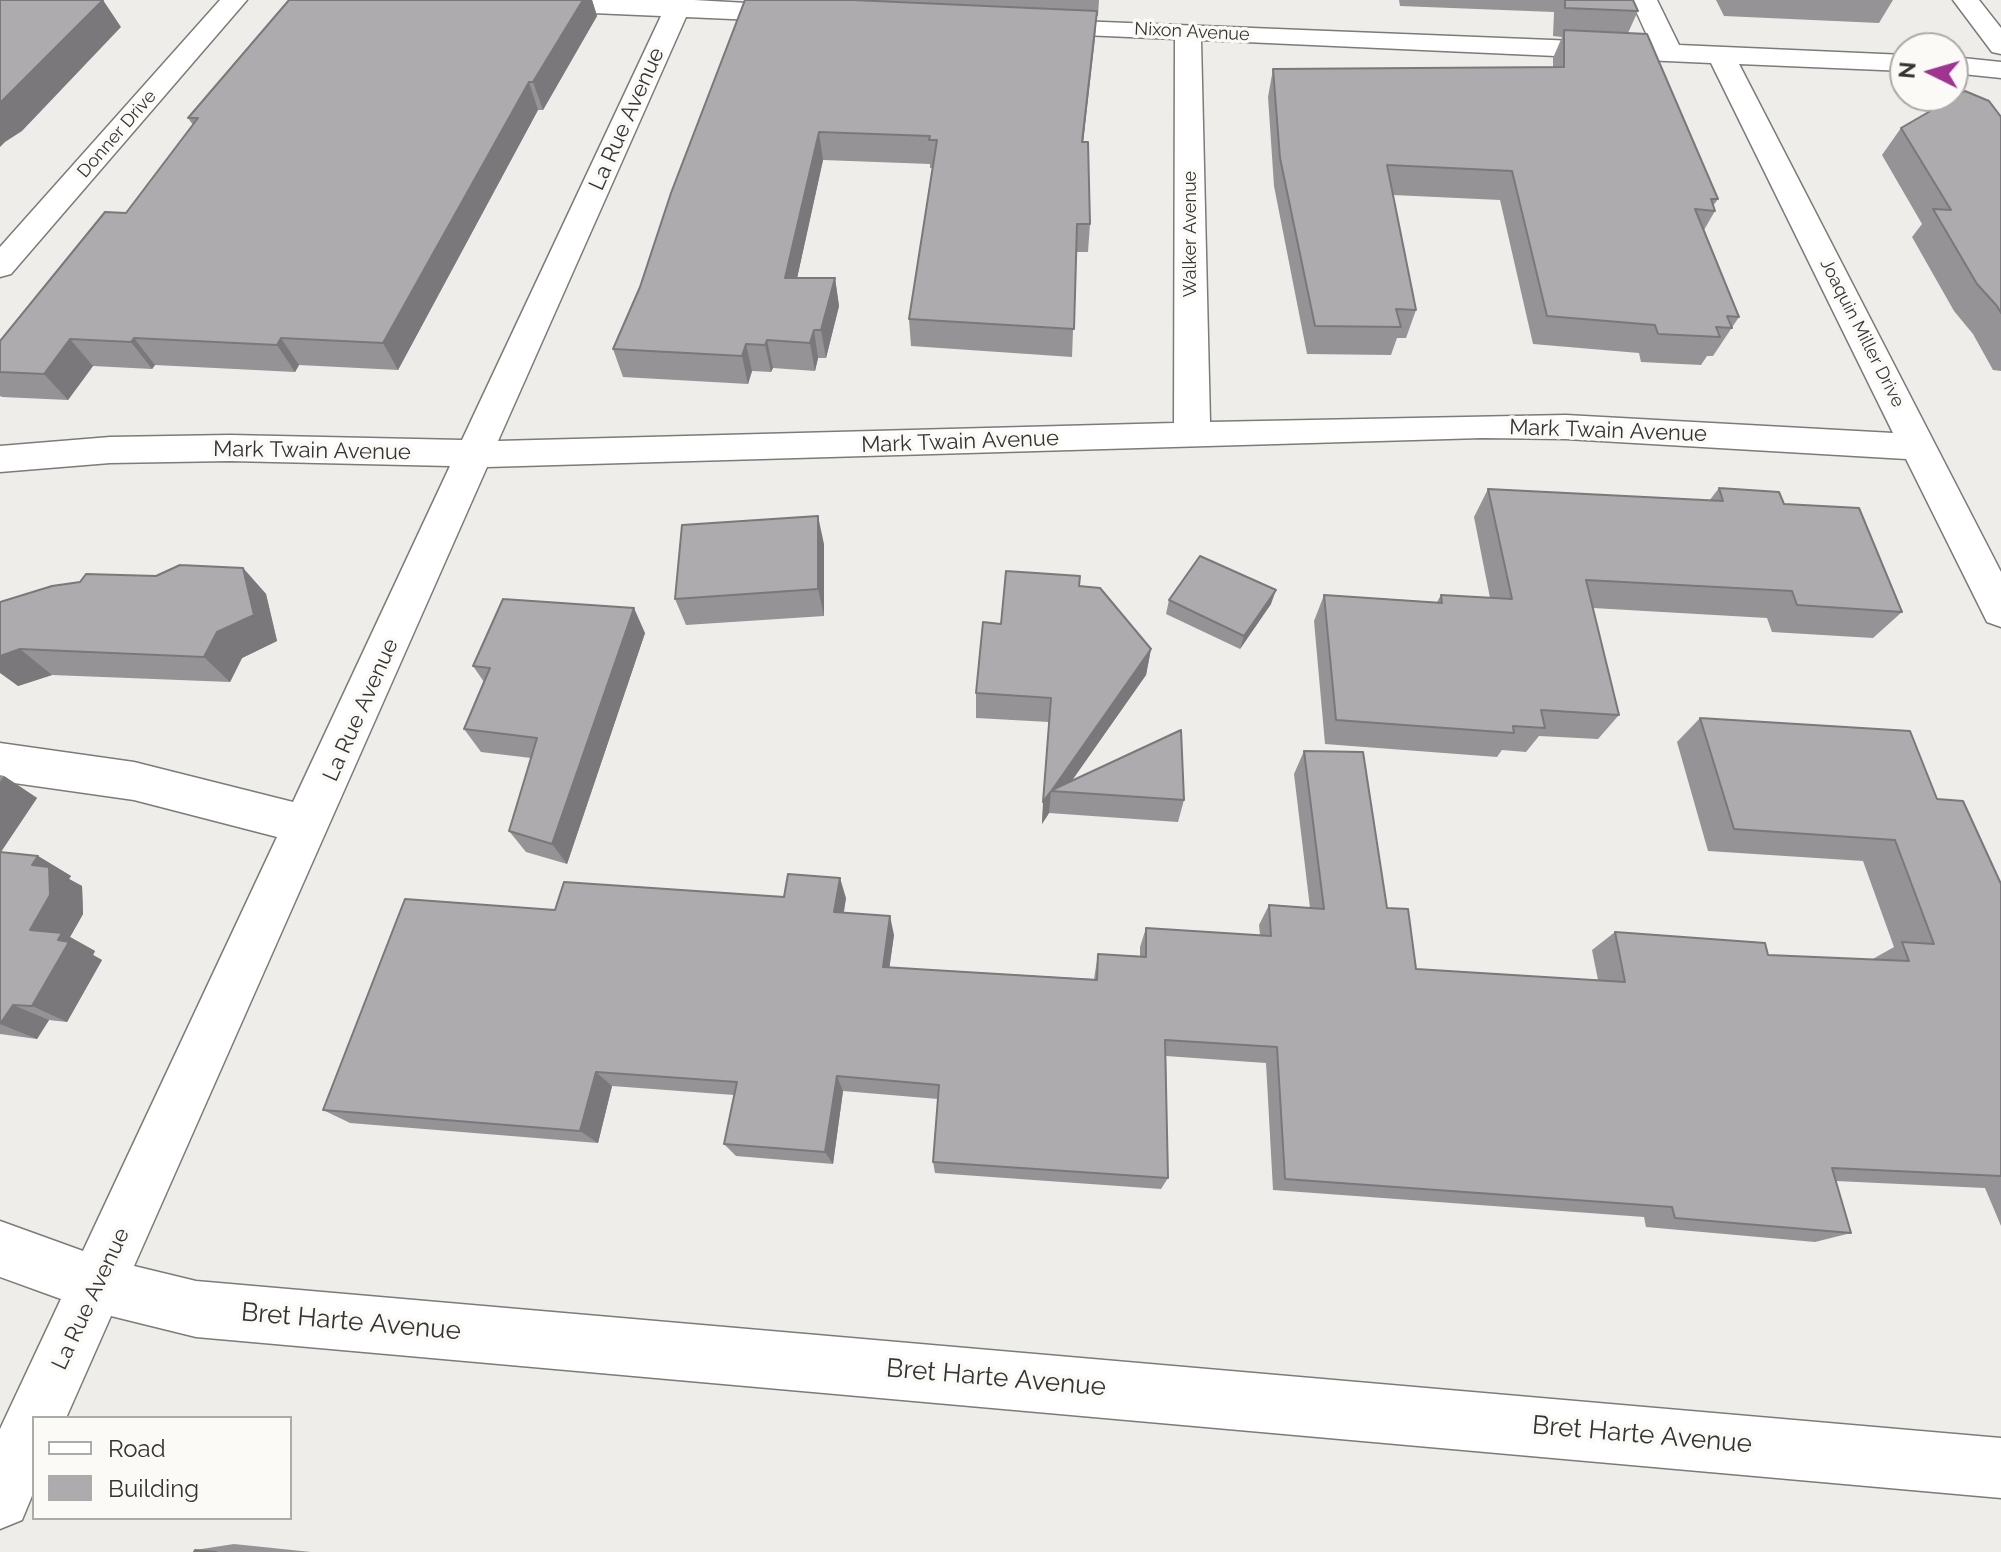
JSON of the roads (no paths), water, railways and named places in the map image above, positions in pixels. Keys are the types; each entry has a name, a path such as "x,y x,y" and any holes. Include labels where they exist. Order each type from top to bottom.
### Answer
{"street":[{"name":"Donner Drive","path":"0,267 234,0"},
{"path":"479,0 679,4 833,16"},
{"path":"1644,0 1669,53"},
{"path":"1966,0 2001,46"},
{"name":"La Rue Avenue","path":"37,1416 679,4"},
{"path":"1334,8 1339,38"},
{"name":"Nixon Avenue","path":"1004,23 1889,62"},
{"name":"Walker Avenue","path":"1188,31 1192,436"},
{"name":"Joaquin Miller Drive","path":"1721,55 2001,611"},
{"path":"1969,67 2001,70"},
{"name":"Mark Twain Avenue","path":"0,459 110,450 230,448 476,455 1393,428 1566,427 1920,447"},
{"path":"0,762 134,781 308,825"},
{"name":"Bret Harte Avenue","path":"0,1249 98,1285 196,1309 2001,1468"},
{"name":"La Rue Avenue","path":"0,1498 32,1427"}]}
